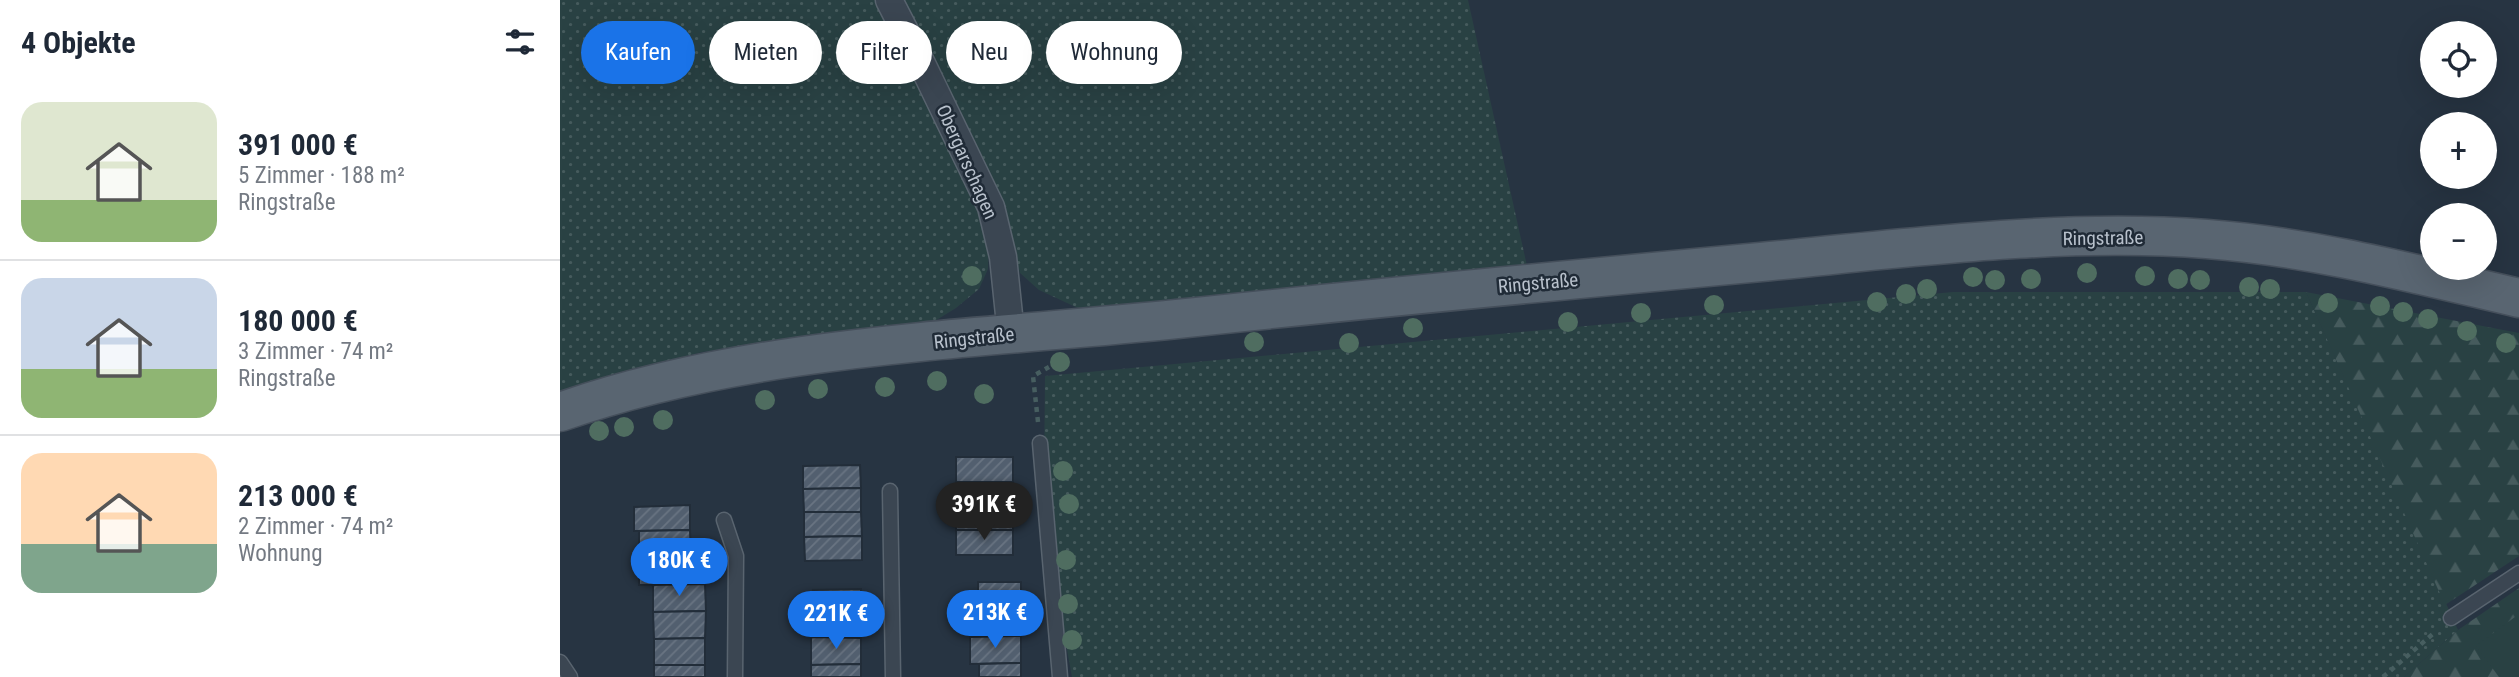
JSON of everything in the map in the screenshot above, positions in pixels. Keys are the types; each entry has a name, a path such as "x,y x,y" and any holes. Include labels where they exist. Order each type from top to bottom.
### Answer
{"main road":[{"name":"Ringstraße","path":"560,412 640,387 816,354 1897,248 2064,238 2203,239 2287,247 2348,258 2519,298"}],"street":[{"name":"Obergarschagen","path":"888,0 991,207 1003,257 1011,334"}],"lane":[{"path":"1040,443 1060,677"},
{"path":"890,491 893,677"},
{"path":"724,520 736,556 735,677"},
{"path":"2451,618 2519,573"},
{"path":"560,662 570,677"}],"path":[{"path":"1040,443 1033,376 1056,362 1057,331"},
{"path":"2382,677 2451,618"}],"green space":[{"path":"560,0 881,0 891,21 836,21 836,84 921,84 980,208 989,242 988,269 979,289 930,324 702,352 589,382 560,393"},
{"path":"899,0 1468,0 1527,266 1080,309 1039,290 1020,273 999,205 932,68 932,21 909,21"},
{"path":"1953,292 2306,292 2458,630 2404,677 1072,677 1044,479 1045,376"},
{"path":"2306,292 2519,333 2519,556 2445,605"},
{"path":"2519,588 2519,677 2404,677 2458,630"},
{"path":"2519,614 2519,677 2499,677 2476,646"}],"building":[{"path":"956,457 1013,457 1013,482 956,482"},
{"path":"860,465 861,488 803,489 803,466"},
{"path":"956,482 1013,482 1013,507 957,506"},
{"path":"861,488 861,512 804,512 803,489"},
{"path":"690,505 690,530 634,531 634,507"},
{"path":"957,506 1013,507 1013,530 956,530"},
{"path":"804,512 861,512 862,536 804,537"},
{"path":"690,530 691,557 639,558 639,531"},
{"path":"956,530 1013,530 1013,555 956,555"},
{"path":"862,536 862,560 805,561 804,537"},
{"path":"691,557 691,584 639,585 639,558"},
{"path":"978,582 1021,582 1021,609 978,609"},
{"path":"705,584 706,611 653,612 653,585"},
{"path":"861,589 861,613 814,613 813,590"},
{"path":"978,609 1021,609 1021,636 978,636"},
{"path":"706,611 705,638 654,639 653,612"},
{"path":"814,613 861,613 861,638 814,638"},
{"path":"1021,636 1021,663 970,664 970,637"},
{"path":"811,637 861,638 861,664 811,665"},
{"path":"705,638 705,665 654,665 654,639"},
{"path":"1021,663 1021,677 979,677 979,664"},
{"path":"861,664 861,677 811,677 811,665"},
{"path":"654,665 705,665 705,677 654,677"}]}
